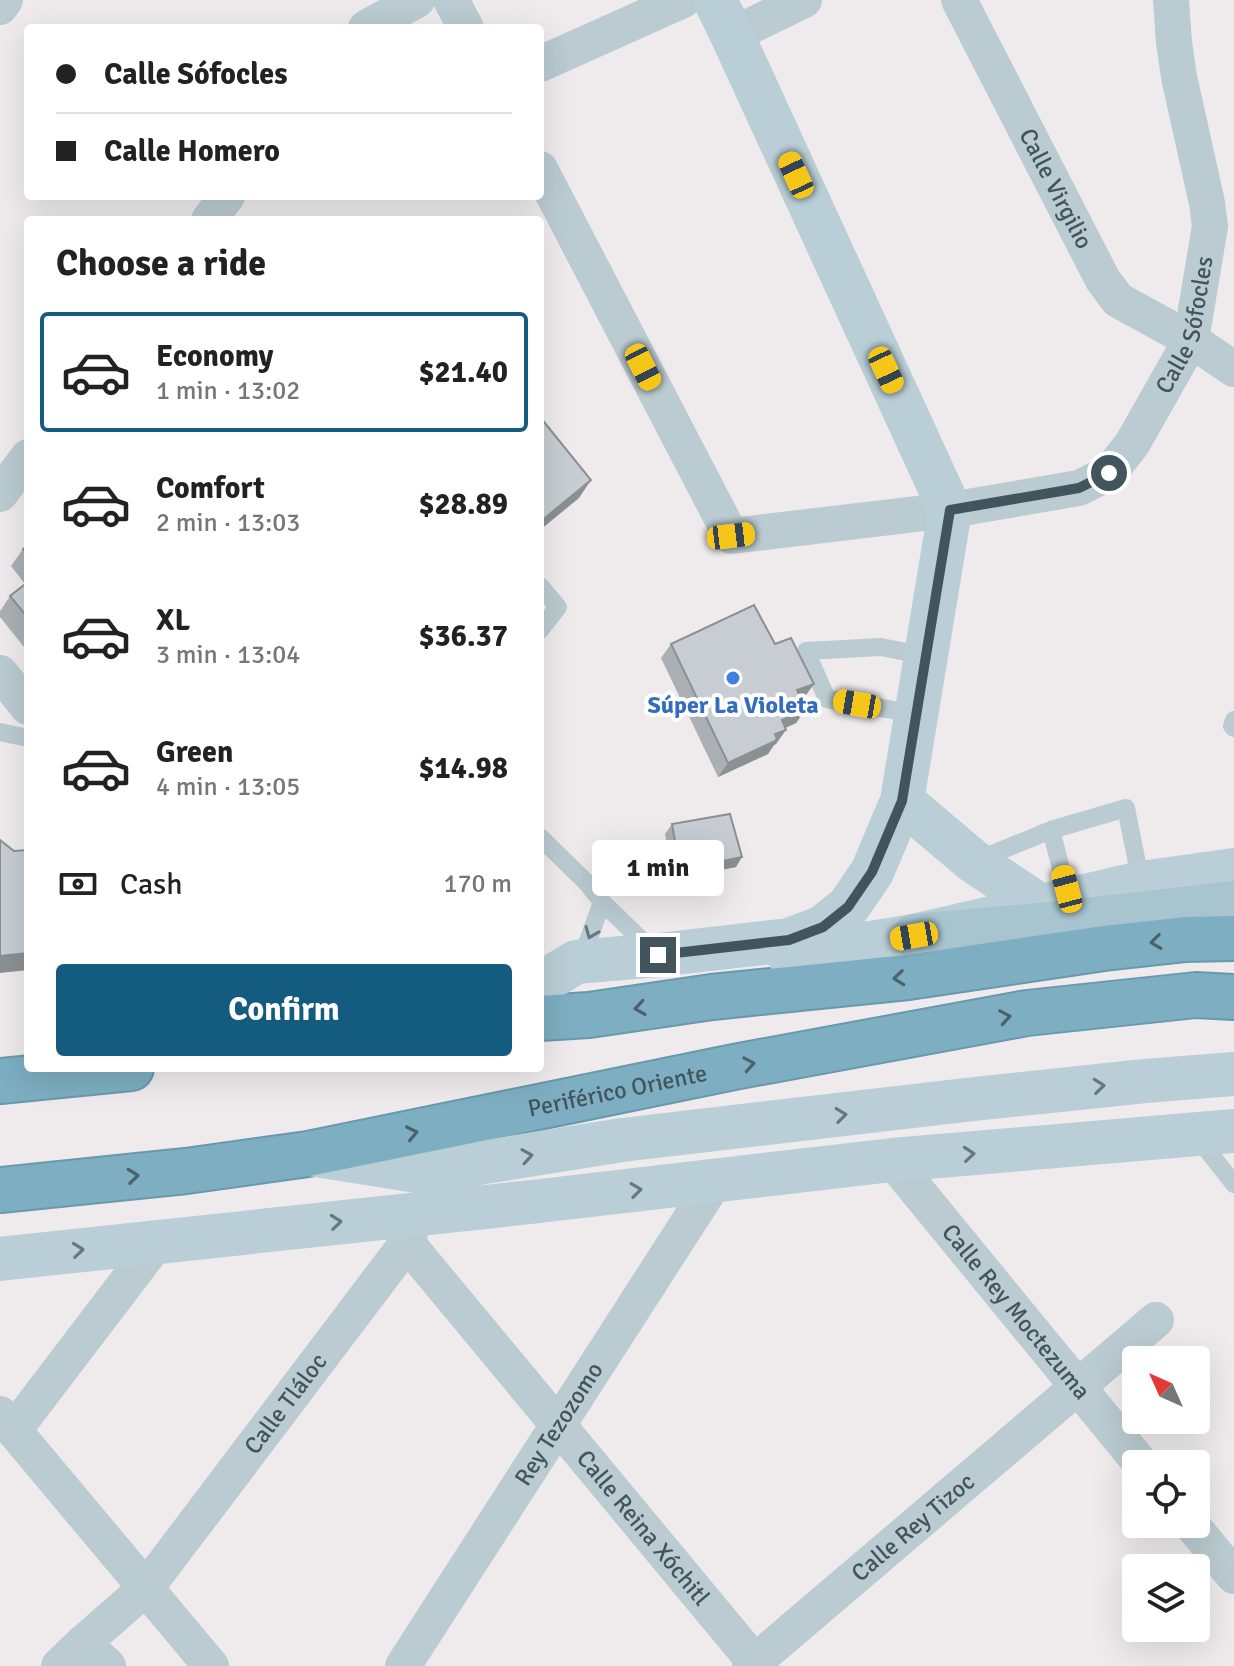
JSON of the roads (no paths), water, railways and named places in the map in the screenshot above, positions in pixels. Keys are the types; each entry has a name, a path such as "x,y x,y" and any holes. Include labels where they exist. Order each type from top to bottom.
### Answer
{"highway":[{"path":"544,1018 908,977 1104,948 1186,939 1234,938"},
{"name":"Periférico Oriente","path":"0,1190 186,1171 308,1154 734,1067 1027,1013 1196,995 1234,997"},
{"path":"0,1081 91,1072"}],"main road":[{"path":"914,936 1234,903"}],"street":[{"path":"0,7 5,0"},
{"path":"373,24 417,0"},
{"path":"451,0 464,24"},
{"path":"544,62 683,0"},
{"path":"558,973 658,955 789,940 823,927 848,907 872,872 902,801 950,510 724,17 804,0"},
{"name":"Calle Virgilio","path":"959,0 1103,280 1118,300 1191,340 1234,369"},
{"name":"Calle Sófocles","path":"544,177 731,536 950,510 1079,488 1109,473 1132,444 1191,340 1210,226 1179,77 1171,0"},
{"path":"0,494 24,462"},
{"path":"0,673 24,702"},
{"path":"902,801 973,861 1054,902"},
{"path":"544,991 914,936 1141,883 1234,870"},
{"path":"308,1154 415,1209 622,1140 974,1099 1234,1074"},
{"path":"0,1259 415,1209 531,1202 892,1160 1215,1133"},
{"name":"Calle Rey Moctezuma","path":"892,1160 1129,1450"},
{"name":"Rey Tezozomo","path":"403,1666 715,1181"},
{"name":"Calle Reina Xóchitl","path":"415,1209 558,1425 755,1665"},
{"name":"Calle Tláloc","path":"83,1658 146,1588 415,1209"},
{"path":"158,1241 7,1422 211,1666"},
{"name":"Calle Rey Tizoc","path":"755,1665 1156,1320"},
{"path":"1203,1538 1234,1576"}],"lane":[{"path":"544,591 558,607 544,625"},
{"path":"917,714 827,699 806,651 881,647 926,656"},
{"path":"1234,720 1234,728"},
{"path":"0,732 24,737"},
{"path":"973,861 1051,830 1126,808 1141,883"},
{"path":"1051,830 1054,902"},
{"path":"544,841 658,955"},
{"path":"558,973 588,941 602,902"},
{"path":"1215,1133 1234,1184"}],"place":[{"name":"Súper La Violeta","path":"733,678"}]}
